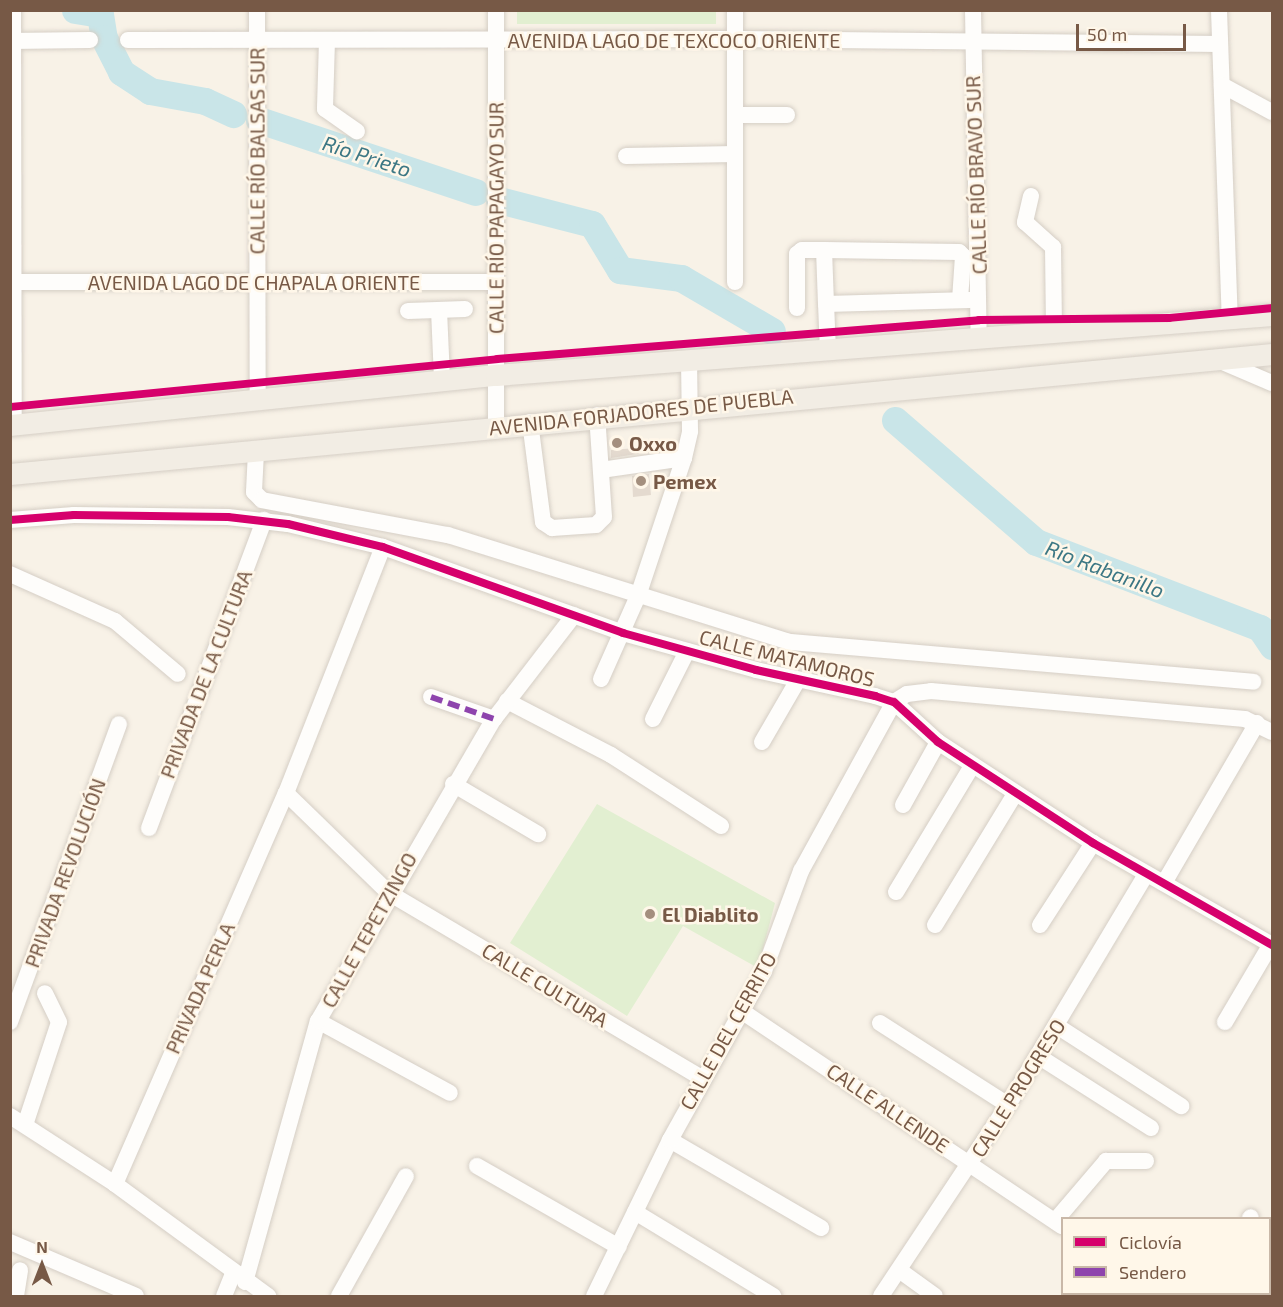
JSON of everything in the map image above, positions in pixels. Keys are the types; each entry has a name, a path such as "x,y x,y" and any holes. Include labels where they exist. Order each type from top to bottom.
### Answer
{"main road":[{"path":"12,425 496,375 979,340 1272,315"},
{"name":"AVENIDA FORJADORES DE PUEBLA","path":"10,474 256,452 597,415 1272,354"}],"street":[{"path":"12,425 11,41 13,10"},
{"name":"CALLE RÍO BALSAS SUR","path":"257,10 258,399"},
{"name":"CALLE RÍO PAPAGAYO SUR","path":"496,10 496,425"},
{"path":"735,10 735,282"},
{"name":"CALLE RÍO BRAVO SUR","path":"973,10 979,340"},
{"path":"1220,10 1230,319"},
{"name":"AVENIDA LAGO DE TEXCOCO ORIENTE","path":"128,40 736,39 1220,45"},
{"path":"11,41 90,40"},
{"path":"327,40 325,109 357,131"},
{"path":"1222,85 1272,112"},
{"path":"736,115 787,115"},
{"path":"626,156 735,154"},
{"path":"1030,196 1025,222 1053,247 1054,334"},
{"path":"797,308 797,254 802,250 959,252 963,256 960,300"},
{"path":"824,250 828,351"},
{"name":"AVENIDA LAGO DE CHAPALA ORIENTE","path":"12,282 497,282"},
{"path":"826,304 980,300"},
{"path":"408,311 465,309"},
{"path":"439,310 441,380"},
{"path":"601,679 638,596 684,458 690,407 689,360"},
{"path":"1217,360 1272,383"},
{"path":"530,422 546,526 600,522 601,470 597,415"},
{"path":"256,452 254,492 262,500 448,535 749,632 832,649 1253,682"},
{"path":"601,470 684,458"},
{"name":"CALLE MATAMOROS","path":"10,520 74,515 264,520 382,547 623,633 798,680 894,702 938,742 1015,794 1146,874 1272,944"},
{"name":"PRIVADA DE LA CULTURA","path":"149,828 264,520"},
{"name":"PRIVADA PERLA","path":"115,1184 286,793 382,547"},
{"name":"PRIVADA DE LA CULTURA","path":"10,574 115,621 178,674"},
{"name":"CALLE TEPETZINGO","path":"224,1296 239,1278 318,1021 388,893 453,784 494,719 574,615"},
{"path":"653,719 687,651"},
{"path":"762,742 798,680"},
{"path":"894,702 907,694 931,691 1257,723 1272,732"},
{"path":"431,697 494,719"},
{"path":"507,701 610,755 721,826"},
{"name":"CALLE DEL CERRITO","path":"594,1296 702,1078 743,1012 774,949 801,871 894,702"},
{"path":"1164,883 1257,723"},
{"name":"PRIVADA REVOLUCIÓN","path":"10,1022 119,724"},
{"path":"903,805 938,742"},
{"path":"896,892 972,766"},
{"path":"453,784 538,834"},
{"name":"CALLE CULTURA","path":"286,793 388,893 702,1078"},
{"path":"934,924 1015,794"},
{"path":"1040,924 1093,843"},
{"name":"CALLE PROGRESO","path":"881,1296 1008,1105 1146,874"},
{"path":"1225,1022 1272,944"},
{"path":"25,1125 59,1022 45,993"},
{"name":"CALLE ALLENDE","path":"743,1012 1059,1224"},
{"path":"318,1021 450,1093"},
{"path":"880,1023 1008,1105"},
{"path":"1057,1026 1181,1106"},
{"path":"1038,1056 1150,1128"},
{"path":"10,1116 115,1184 239,1278 268,1296"},
{"path":"670,1140 821,1228"},
{"path":"1064,1217 1106,1161 1146,1161"},
{"path":"477,1166 619,1246"},
{"path":"339,1296 406,1176"},
{"path":"635,1212 773,1296"},
{"path":"10,1242 136,1296"},
{"path":"16,1296 20,1270"},
{"path":"899,1270 935,1296"}],"green space":[{"path":"517,11 716,11 716,24 517,24"},
{"name":"El Diablito","path":"597,804 775,903 758,968 683,926 627,1016 510,943"}],"building":[{"path":"649,447 650,452 611,458 611,450"},
{"name":"Pemex","path":"649,474 651,495 633,497 632,476"}],"waterway":[{"name":"Río Prieto","path":"75,10 100,14 104,38 121,72 150,91 205,101 233,114"},
{"name":"Río Prieto","path":"259,120 475,192"},
{"name":"Río Prieto","path":"499,200 592,224 620,270 681,278 772,331"},
{"name":"Río Rabanillo","path":"895,420 1036,542 1260,628 1272,646"}],"marked path":[{"path":"431,697 494,719"}],"cycle path":[{"path":"10,407 497,359 979,320 1169,318 1272,308"},
{"path":"10,520 74,515 228,517 288,524 383,547 623,633 756,670 894,702 938,742 1093,843 1272,945"}],"place":[{"name":"Oxxo","path":"617,443"},
{"name":"Pemex","path":"641,481"},
{"name":"El Diablito","path":"650,914"}]}
